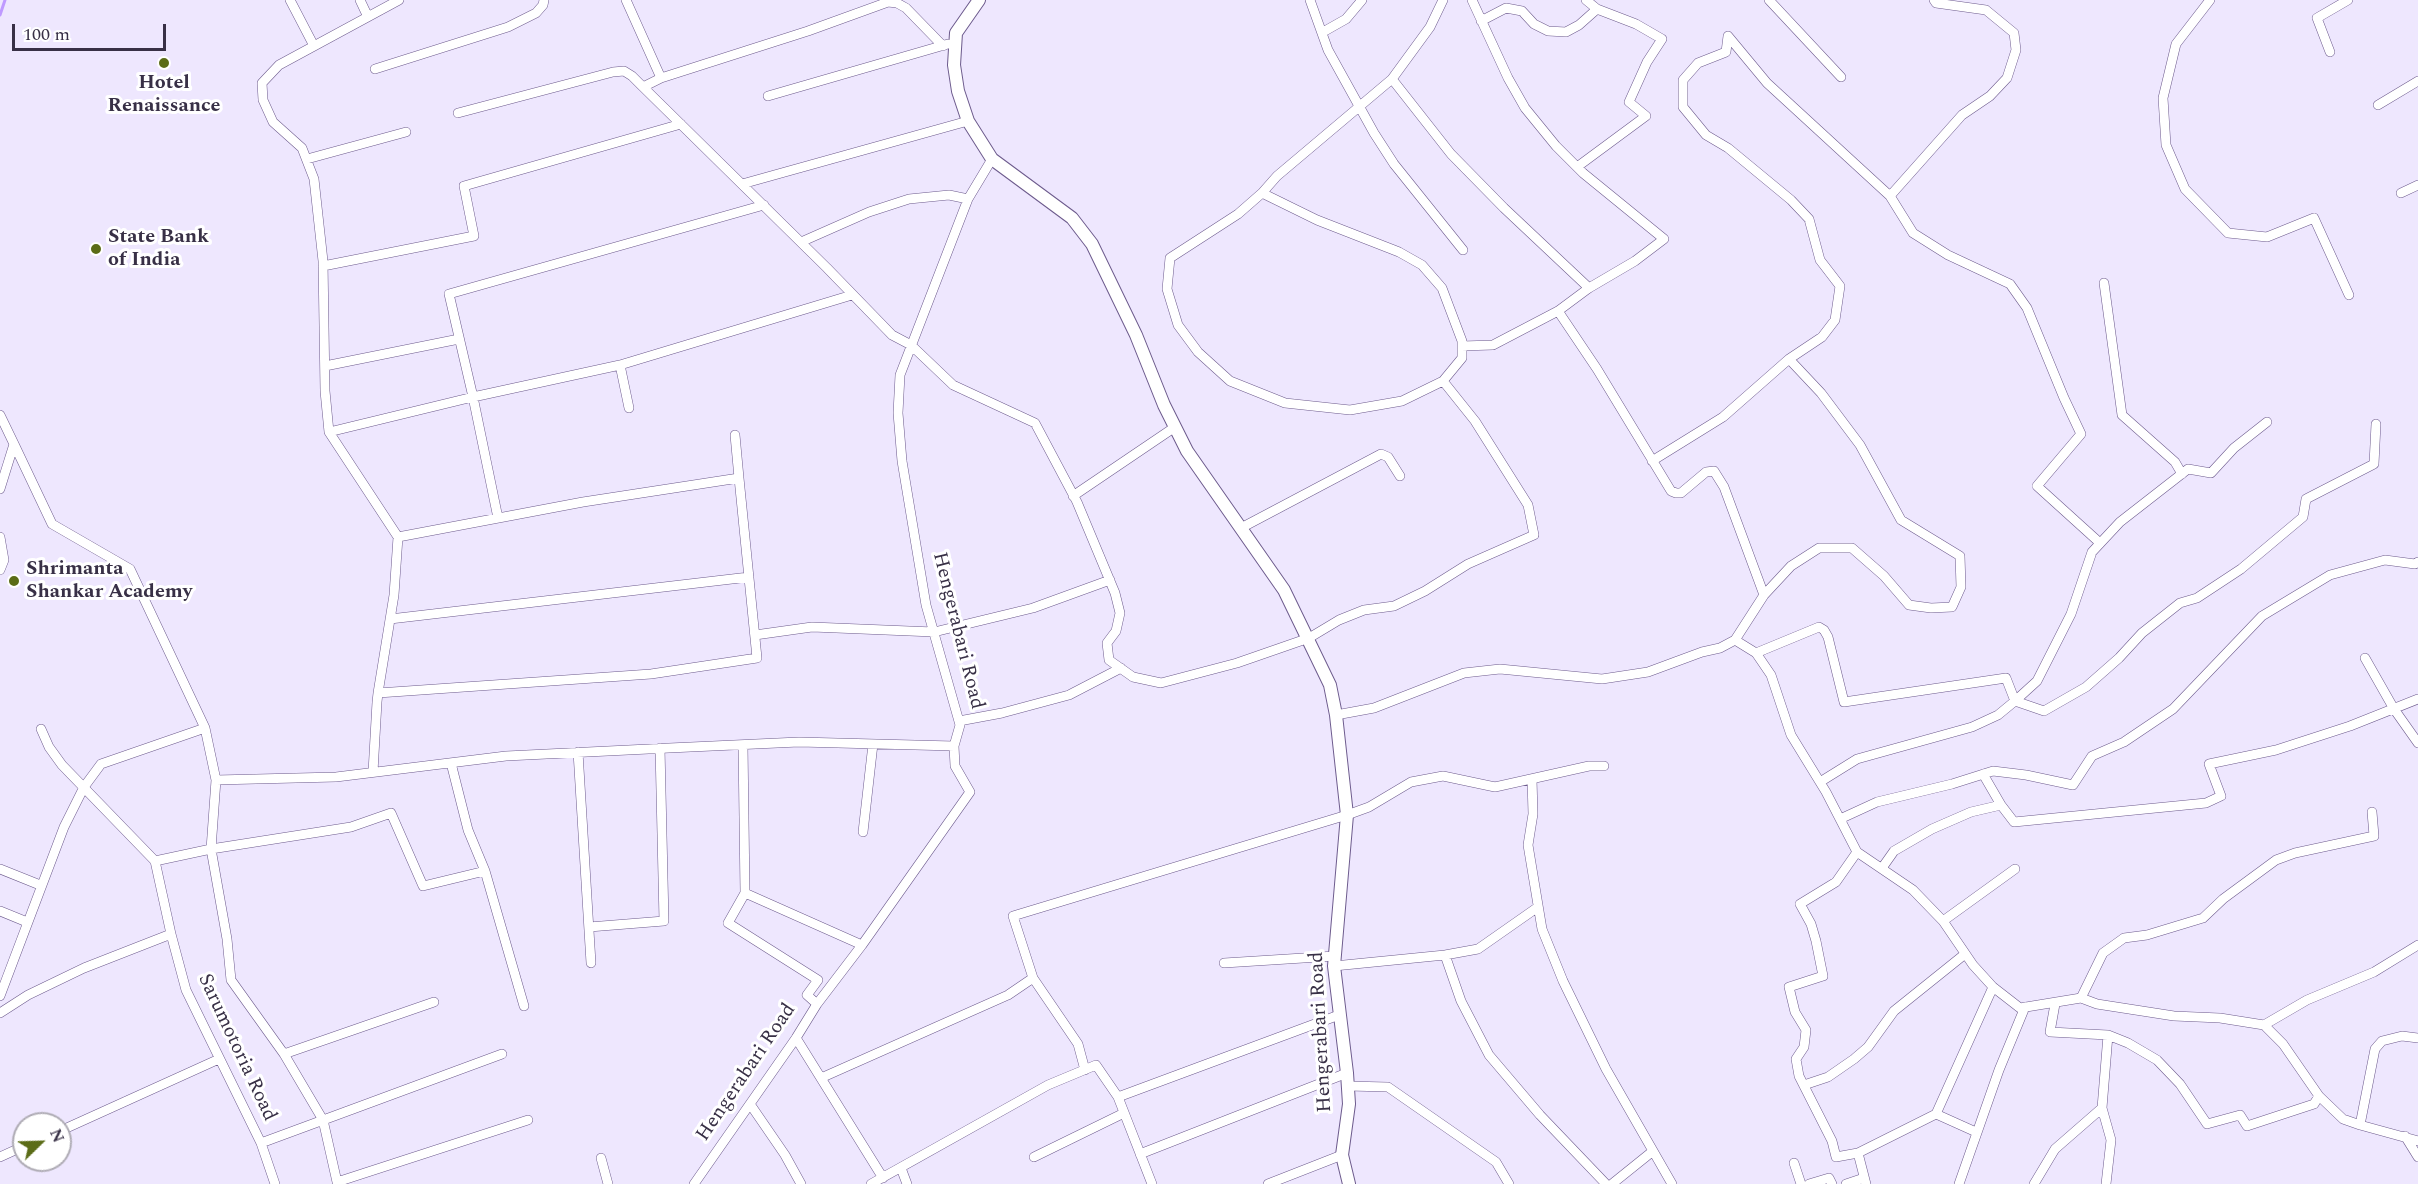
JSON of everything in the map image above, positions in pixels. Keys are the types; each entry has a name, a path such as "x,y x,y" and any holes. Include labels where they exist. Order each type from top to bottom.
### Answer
{"main road":[{"name":"Hengerabari Road","path":"979,0 956,33 954,65 958,91 968,121 992,159 1072,218 1092,244 1136,335 1174,427 1187,451 1284,590 1330,685 1336,715 1347,815 1335,961 1349,1104 1342,1155 1349,1184"}],"street":[{"path":"290,0 314,46"},
{"path":"360,0 368,17"},
{"path":"373,772 378,693 390,619 398,537 329,432 323,266 314,179 303,148 273,122 263,100 262,83 279,65 399,0"},
{"path":"375,69 508,27 527,19 543,5 544,0"},
{"path":"626,0 661,78"},
{"path":"1310,0 1328,50 1359,109 1394,164 1462,250"},
{"path":"1323,32 1346,19 1362,0"},
{"path":"1262,193 1317,220 1399,252 1422,265 1442,288 1451,308 1462,346 1462,358 1455,370 1443,381 1402,401 1350,410 1285,403 1230,381 1197,352 1178,325 1167,290 1170,258 1238,214 1277,176 1392,79 1430,27 1443,0"},
{"path":"1462,346 1493,345 1558,311 1589,288 1635,261 1664,239 1577,167 1556,146 1525,108 1508,78 1472,0"},
{"path":"1577,167 1646,116 1629,102 1647,62 1662,39 1636,24 1597,9 1586,0"},
{"path":"1769,0 1841,77"},
{"path":"1890,196 1962,115 1989,96 2007,78 2016,50 2014,33 1986,10 1936,3 1934,0"},
{"path":"2210,0 2176,45 2163,98 2166,145 2185,189 2228,233 2267,237 2314,219 2349,295"},
{"path":"2330,52 2318,18 2348,0"},
{"path":"643,87 661,78 808,31 888,2 897,3 906,8 943,46"},
{"path":"1481,21 1506,8 1522,11 1534,24 1548,31 1566,32 1579,25 1597,9"},
{"path":"1652,461 1724,417 1789,359 1822,338 1835,320 1840,286 1820,260 1809,219 1791,200 1737,155 1706,135 1683,107 1683,80 1698,63 1726,52 1728,36 1767,83 1890,196 1913,233 1948,255 2010,284 2028,308 2081,434 2037,486 2100,543"},
{"path":"768,96 956,42"},
{"path":"458,113 613,72 624,71 632,75 892,335 911,345 953,385 1035,423 1073,496 1110,580 1120,613 1116,631 1107,643 1109,660 1133,677 1161,683 1237,663 1309,638 1339,620 1364,610 1394,606 1425,591 1468,564 1534,536 1528,505 1475,421 1443,381"},
{"path":"1392,79 1451,154 1589,288"},
{"path":"2378,105 2418,81"},
{"path":"742,184 968,121"},
{"path":"323,266 474,236 464,186 681,124"},
{"path":"307,159 406,132"},
{"name":"Hengerabari Road","path":"694,1184 796,1038 817,1004 862,945 970,792 956,766 954,746 960,725 926,605 902,461 899,423 900,375 968,199 992,159"},
{"path":"2401,193 2418,185"},
{"path":"801,242 869,212 909,199 949,195 968,199"},
{"path":"498,518 449,294 764,205"},
{"path":"2104,283 2122,415 2175,462 2182,474"},
{"path":"329,432 620,365 852,295"},
{"path":"1558,311 1598,369 1671,490 1676,494 1681,493 1706,472 1714,471 1724,487 1764,595"},
{"path":"325,366 459,339"},
{"path":"1336,715 1374,708 1464,673 1500,669 1602,679 1648,672 1702,652 1720,648 1735,640 1764,595 1791,566 1818,548 1852,548 1884,576 1909,605 1931,608 1952,607 1961,587 1960,556 1901,520 1860,445 1821,393 1789,359"},
{"path":"620,365 629,408"},
{"path":"0,415 52,524 130,569 205,728 216,780 211,849 227,939 231,980 284,1054 323,1120 335,1183 528,1120"},
{"path":"1820,783 1857,759 1972,727 1998,715 2037,681 2071,614 2092,552 2100,543 2120,522 2188,469 2211,473 2234,448 2267,422"},
{"path":"2014,701 2044,711 2078,692 2119,658 2142,633 2180,603 2197,598 2241,569 2303,517 2306,499 2374,464 2376,424"},
{"path":"1073,496 1174,427"},
{"path":"378,693 651,674 757,658 735,435"},
{"path":"0,489 14,444"},
{"path":"1241,528 1381,454 1388,457 1401,476"},
{"path":"398,537 583,502 739,478"},
{"path":"0,537 4,560 0,570"},
{"path":"1840,819 1877,802 1952,784 1993,771 2073,785 2091,756 2124,742 2173,709 2262,616 2330,575 2385,560 2415,564 2418,562"},
{"path":"390,619 749,577"},
{"path":"755,634 812,627 934,632 1033,608 1110,580"},
{"path":"1756,653 1819,627 1828,637 1844,702 2006,678 2014,701"},
{"path":"1735,640 1756,653 1771,675 1791,735 1857,852 1913,890 1943,921 1965,954 1993,987 2020,1008 2081,998 2097,1004 2174,1016 2220,1018 2264,1025 2283,1044 2319,1096 2343,1119 2418,1140"},
{"path":"2365,658 2394,709 2418,743"},
{"path":"959,721 1002,713 1069,695 1121,668"},
{"path":"1983,774 2014,822 2206,803 2221,796 2209,764 2276,750 2350,726 2418,699"},
{"path":"0,996 40,885 64,827 84,787 100,764 205,728"},
{"path":"41,729 49,747 62,765 155,861 211,849 351,827 391,813 423,886 485,871"},
{"path":"216,780 336,777 506,756 660,748 799,742 954,746"},
{"path":"863,831 873,744"},
{"path":"743,745 745,893 728,923 818,980 807,995 817,1004"},
{"path":"589,927 664,921 660,748"},
{"path":"578,752 591,963"},
{"path":"451,763 468,830 485,871 524,1006"},
{"path":"1085,1070 1078,1044 1033,978 1013,916 1347,815 1369,807 1411,782 1443,776 1495,787 1589,766 1604,766"},
{"path":"1533,779 1533,814 1528,846 1542,929 1563,981 1606,1069 1672,1184"},
{"path":"1882,868 1894,850 1932,829 1971,812 2001,805"},
{"path":"2081,998 2103,953 2124,938 2147,935 2203,918 2223,899 2276,860 2295,853 2374,836 2372,812"},
{"path":"1857,852 1836,882 1800,904 1811,924 1823,976 1789,987 1795,1012 1806,1030 1804,1047 1796,1059 1799,1076 1832,1141 1836,1157 1858,1153 1936,1114 1993,987"},
{"name":"Sarumotoria Road","path":"155,861 186,990 261,1143 275,1184"},
{"path":"1943,921 2015,869"},
{"path":"0,870 40,885"},
{"path":"745,893 862,945"},
{"path":"1224,963 1445,956 1479,950 1538,908"},
{"path":"0,911 27,922"},
{"path":"0,1013 28,995 84,968 171,934"},
{"path":"2264,1025 2307,1000 2374,972 2418,945"},
{"path":"1804,1085 1828,1077 1854,1059 1868,1047 1894,1011 1965,954"},
{"path":"1445,956 1461,1001 1489,1055 1540,1114 1606,1184"},
{"path":"821,1078 1008,995 1033,978"},
{"path":"284,1054 434,1002"},
{"path":"2055,1004 2050,1032 2108,1035 2128,1043 2157,1060 2180,1084 2207,1124 2240,1115 2247,1126 2314,1104 2319,1096"},
{"path":"1959,1184 1999,1070 2025,1007"},
{"path":"1118,1097 1339,1015"},
{"path":"2106,1184 2111,1140 2102,1108 2108,1035"},
{"path":"2360,1125 2375,1049 2382,1041 2402,1036 2418,1038"},
{"path":"796,1038 883,1178"},
{"path":"261,1143 502,1054"},
{"path":"72,1126 219,1059"},
{"path":"871,1184 1048,1085 1096,1065 1118,1097 1152,1184"},
{"path":"1140,1154 1347,1073"},
{"path":"1348,1086 1388,1087 1496,1162 1509,1184"},
{"path":"750,1104 785,1155 801,1184"},
{"path":"2034,1184 2055,1149 2102,1108"},
{"path":"1034,1157 1124,1113"},
{"path":"1936,1114 1976,1132"},
{"path":"2405,1136 2418,1157"},
{"path":"1612,1184 1653,1151"},
{"path":"1846,1184 1865,1181 1858,1153"},
{"path":"1268,1184 1342,1155"},
{"path":"601,1158 608,1184"},
{"path":"1794,1163 1801,1184"},
{"path":"901,1168 907,1184"},
{"path":"1809,1184 1829,1179 1832,1184"}],"waterway":[{"path":"0,15 5,0"}],"place":[{"name":"Hotel Renaissance","path":"164,63"},
{"name":"State Bank of India","path":"96,249"},
{"name":"Shrimanta Shankar Academy","path":"14,581"}]}
